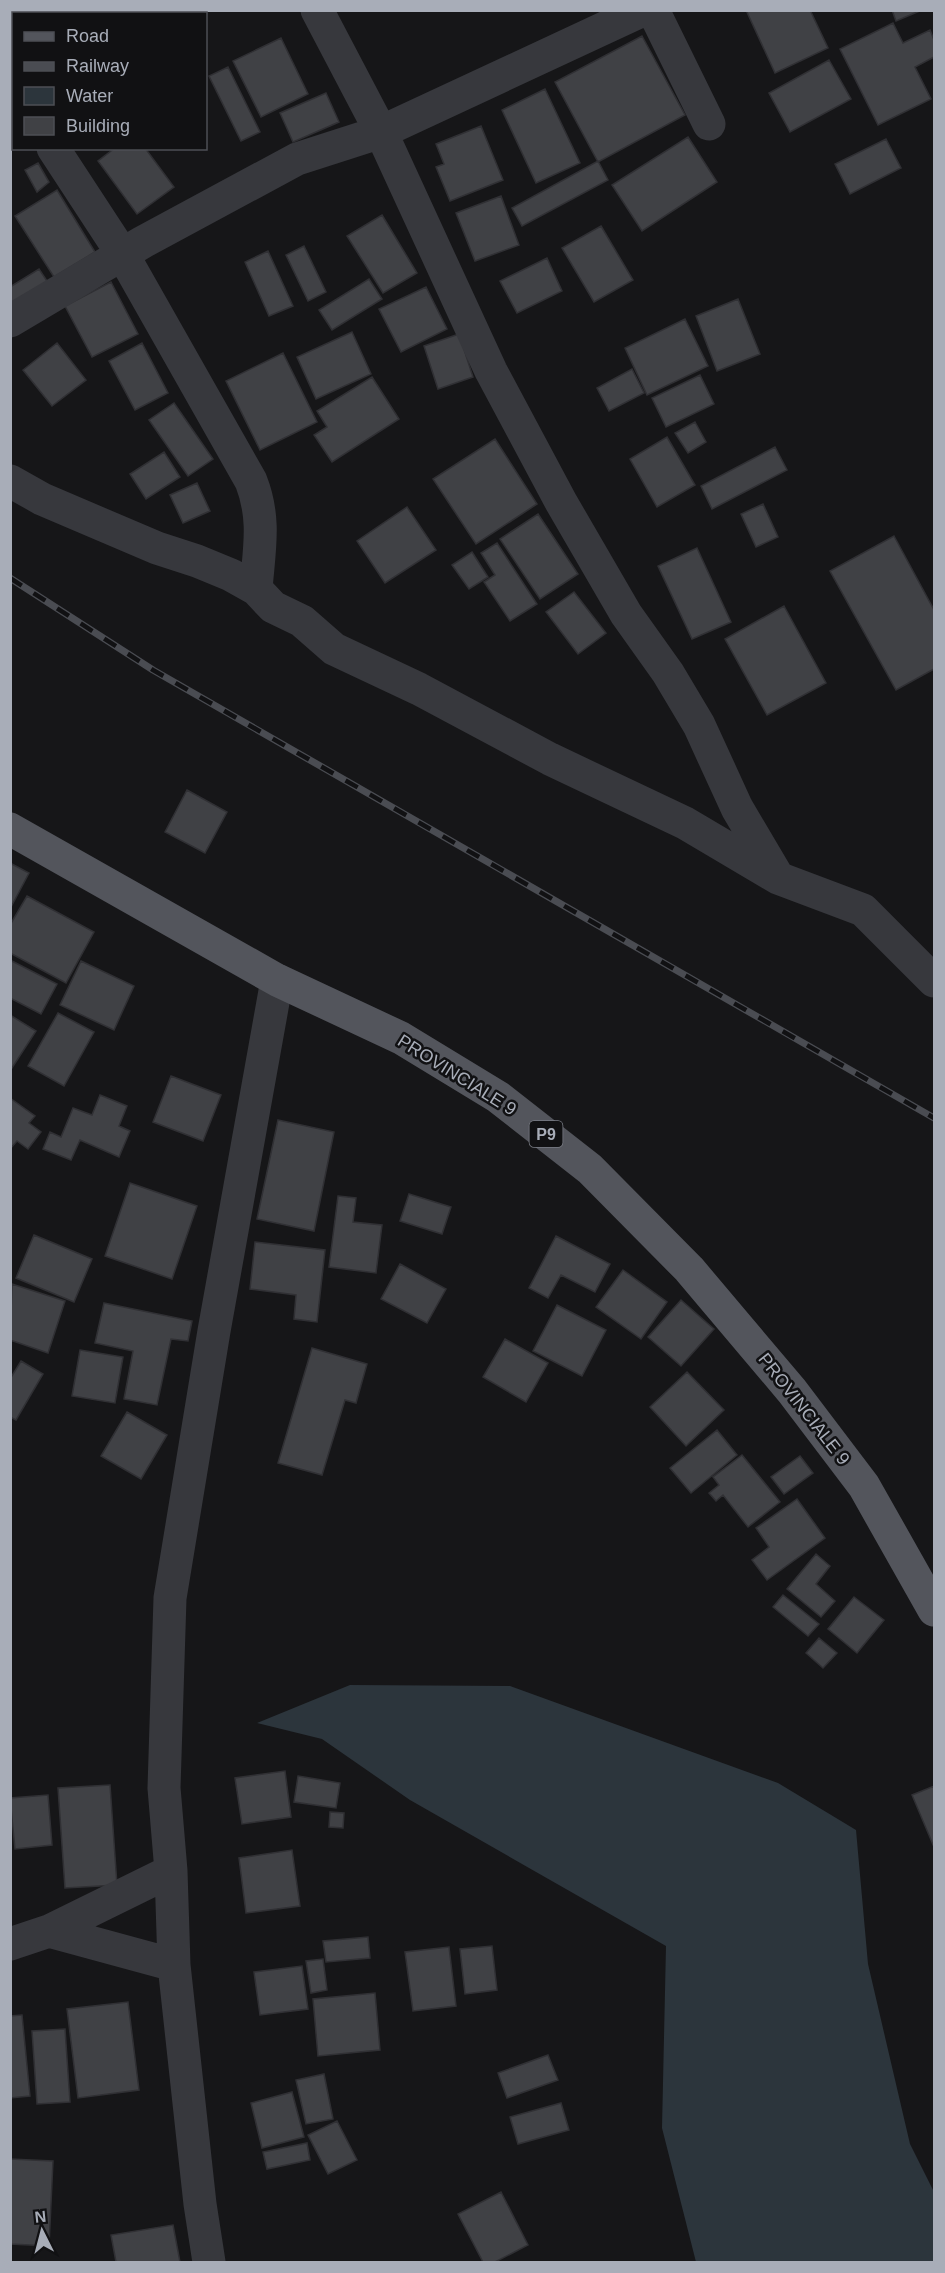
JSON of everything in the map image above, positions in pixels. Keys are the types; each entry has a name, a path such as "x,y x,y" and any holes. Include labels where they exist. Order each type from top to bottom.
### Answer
{"main road":[{"name":"PROVINCIALE 9","path":"10,829 277,980 401,1038 498,1097 590,1169 689,1269 792,1391 864,1486 934,1610"}],"street":[{"path":"317,10 381,132 491,371 561,502 626,614 668,673 699,725 737,808 778,878"},
{"path":"10,321 143,242 297,159 381,132 644,10"},
{"path":"653,10 710,124"},
{"path":"54,150 123,255 251,481 259,501 261,523 256,589"},
{"path":"10,482 42,499 157,548 231,575 256,589 273,607 302,621 334,648 419,688 550,759 685,823 778,878 863,910 934,981"},
{"path":"209,2262 200,2204 174,1965 171,1871 164,1788 171,1598 213,1331 277,980"},
{"path":"10,1944 49,1931 171,1871"},
{"path":"49,1931 174,1965"}],"water":[{"path":"350,1685 510,1686 778,1783 856,1830 868,1964 910,2144 934,2192 934,2262 696,2262 662,2128 666,1946 410,1800 322,1739 257,1723"}],"building":[{"path":"14,10 77,10 78,12 14,12"},
{"path":"95,10 145,10 146,12 96,12"},
{"path":"746,10 810,10 828,48 775,73"},
{"path":"892,10 922,10 896,21"},
{"path":"893,23 903,43 930,30 934,40 934,57 915,67 931,99 878,125 840,49"},
{"path":"642,36 685,115 598,162 555,82"},
{"path":"281,38 308,94 261,117 233,61"},
{"path":"829,60 851,99 790,132 769,93"},
{"path":"228,67 260,132 241,141 209,76"},
{"path":"545,89 580,163 536,183 502,110"},
{"path":"326,93 339,122 293,142 280,113"},
{"path":"481,126 503,180 450,201 436,167 444,164 436,144"},
{"path":"688,137 717,182 642,231 612,185"},
{"path":"886,139 901,168 850,194 835,164"},
{"path":"112,150 146,150 174,187 137,214 98,161"},
{"path":"598,161 608,180 522,226 512,208"},
{"path":"38,163 49,182 37,192 25,170"},
{"path":"57,190 95,252 54,277 15,216"},
{"path":"501,196 519,245 475,261 456,213"},
{"path":"382,215 417,273 383,293 347,236"},
{"path":"601,226 633,280 594,302 562,248"},
{"path":"304,246 326,292 308,301 286,255"},
{"path":"268,251 293,306 269,316 245,262"},
{"path":"547,258 562,291 517,313 500,281"},
{"path":"39,269 51,287 10,313 10,287"},
{"path":"369,279 382,299 332,330 319,310"},
{"path":"111,282 138,334 92,357 65,306"},
{"path":"426,287 447,329 401,352 379,309"},
{"path":"738,299 760,354 717,371 696,316"},
{"path":"685,319 708,366 647,395 625,348"},
{"path":"352,332 371,374 316,399 297,357"},
{"path":"459,334 473,377 438,389 424,346"},
{"path":"57,343 86,380 52,406 23,370"},
{"path":"142,343 168,393 135,410 109,361"},
{"path":"283,353 317,422 260,450 226,381"},
{"path":"632,369 644,393 609,411 597,388"},
{"path":"700,375 714,404 666,427 652,398"},
{"path":"372,377 399,419 332,462 314,435 327,427 317,411"},
{"path":"174,403 213,459 188,476 149,420"},
{"path":"695,422 706,442 688,453 675,433"},
{"path":"667,437 695,485 657,507 630,459"},
{"path":"495,439 537,504 476,544 433,479"},
{"path":"775,447 787,470 712,509 701,486"},
{"path":"164,452 180,477 146,499 130,474"},
{"path":"197,483 210,511 183,523 170,495"},
{"path":"763,504 778,537 756,547 741,514"},
{"path":"407,507 436,550 385,583 357,541"},
{"path":"538,514 578,574 540,599 500,539"},
{"path":"894,536 934,610 934,669 896,690 830,571"},
{"path":"497,543 537,604 510,621 484,582 495,575 481,553"},
{"path":"697,548 731,622 692,639 658,566"},
{"path":"472,552 488,577 469,589 452,565"},
{"path":"574,592 606,633 578,654 546,612"},
{"path":"784,606 826,683 767,715 725,639"},
{"path":"187,790 227,812 205,853 165,832"},
{"path":"10,863 29,873 10,909"},
{"path":"27,896 94,932 66,983 10,953 10,925"},
{"path":"10,960 57,984 41,1014 10,998"},
{"path":"81,961 134,986 114,1030 60,1005"},
{"path":"58,1013 94,1032 64,1086 28,1066"},
{"path":"10,1015 36,1031 10,1071"},
{"path":"171,1076 221,1095 203,1141 153,1122"},
{"path":"100,1095 127,1106 119,1126 130,1131 119,1157 80,1140 71,1160 43,1149 50,1132 61,1137 73,1108 92,1115"},
{"path":"10,1098 35,1116 29,1123 41,1132 28,1149 17,1141 10,1149"},
{"path":"278,1120 334,1132 314,1231 257,1219"},
{"path":"130,1183 197,1206 172,1279 105,1256"},
{"path":"409,1194 451,1207 442,1234 400,1221"},
{"path":"338,1196 356,1198 353,1222 382,1225 376,1273 329,1267"},
{"path":"34,1235 92,1259 74,1302 16,1278"},
{"path":"556,1236 610,1264 595,1292 561,1275 548,1298 529,1288"},
{"path":"255,1242 325,1250 317,1322 294,1319 296,1295 250,1289"},
{"path":"400,1264 446,1289 427,1323 381,1299"},
{"path":"623,1270 667,1302 641,1339 596,1307"},
{"path":"12,1284 65,1301 48,1353 10,1340"},
{"path":"681,1300 714,1329 681,1366 648,1337"},
{"path":"104,1303 192,1321 188,1341 171,1339 157,1405 124,1399 133,1351 95,1343"},
{"path":"557,1305 606,1330 582,1376 533,1351"},
{"path":"505,1339 548,1363 526,1402 483,1377"},
{"path":"312,1348 367,1364 356,1403 345,1400 322,1475 278,1463"},
{"path":"80,1350 123,1357 115,1403 72,1396"},
{"path":"21,1361 43,1374 16,1420 10,1417 10,1379"},
{"path":"687,1372 724,1410 686,1446 650,1407"},
{"path":"127,1412 167,1435 141,1479 101,1456"},
{"path":"717,1430 737,1455 691,1493 670,1468"},
{"path":"742,1455 780,1502 748,1527 723,1495 716,1501 709,1493 719,1485 713,1477"},
{"path":"800,1456 813,1473 784,1494 771,1477"},
{"path":"797,1499 825,1538 767,1580 752,1560 769,1547 756,1528"},
{"path":"816,1554 830,1566 816,1584 835,1601 821,1617 787,1589"},
{"path":"783,1595 819,1624 808,1636 773,1607"},
{"path":"854,1597 884,1620 857,1653 828,1629"},
{"path":"819,1638 837,1653 823,1668 806,1653"},
{"path":"285,1771 291,1817 242,1824 235,1778"},
{"path":"298,1776 340,1783 336,1808 294,1802"},
{"path":"110,1785 117,1885 65,1888 58,1788"},
{"path":"934,1786 934,1847 912,1795"},
{"path":"48,1795 52,1845 15,1849 10,1798"},
{"path":"330,1812 344,1813 343,1828 329,1827"},
{"path":"292,1850 300,1906 246,1913 239,1858"},
{"path":"368,1937 370,1958 326,1962 323,1941"},
{"path":"492,1946 497,1990 465,1994 460,1949"},
{"path":"449,1947 456,2006 413,2011 405,1952"},
{"path":"323,1959 327,1990 311,1993 306,1961"},
{"path":"302,1966 308,2009 260,2015 254,1972"},
{"path":"375,1993 380,2050 318,2056 313,1999"},
{"path":"128,2002 139,2090 78,2098 67,2009"},
{"path":"22,2015 30,2096 10,2098 10,2016"},
{"path":"65,2029 70,2102 37,2104 32,2031"},
{"path":"548,2055 558,2080 507,2098 498,2073"},
{"path":"324,2074 333,2119 306,2124 296,2080"},
{"path":"292,2092 304,2137 262,2148 251,2103"},
{"path":"561,2103 569,2130 518,2144 510,2117"},
{"path":"337,2121 357,2160 328,2174 308,2135"},
{"path":"307,2143 310,2160 267,2169 263,2152"},
{"path":"10,2159 53,2161 49,2246 10,2244"},
{"path":"501,2192 528,2245 495,2262 483,2262 458,2214"},
{"path":"173,2225 180,2262 116,2262 111,2235"}],"railway":[{"path":"10,578 153,670 934,1118"}]}
